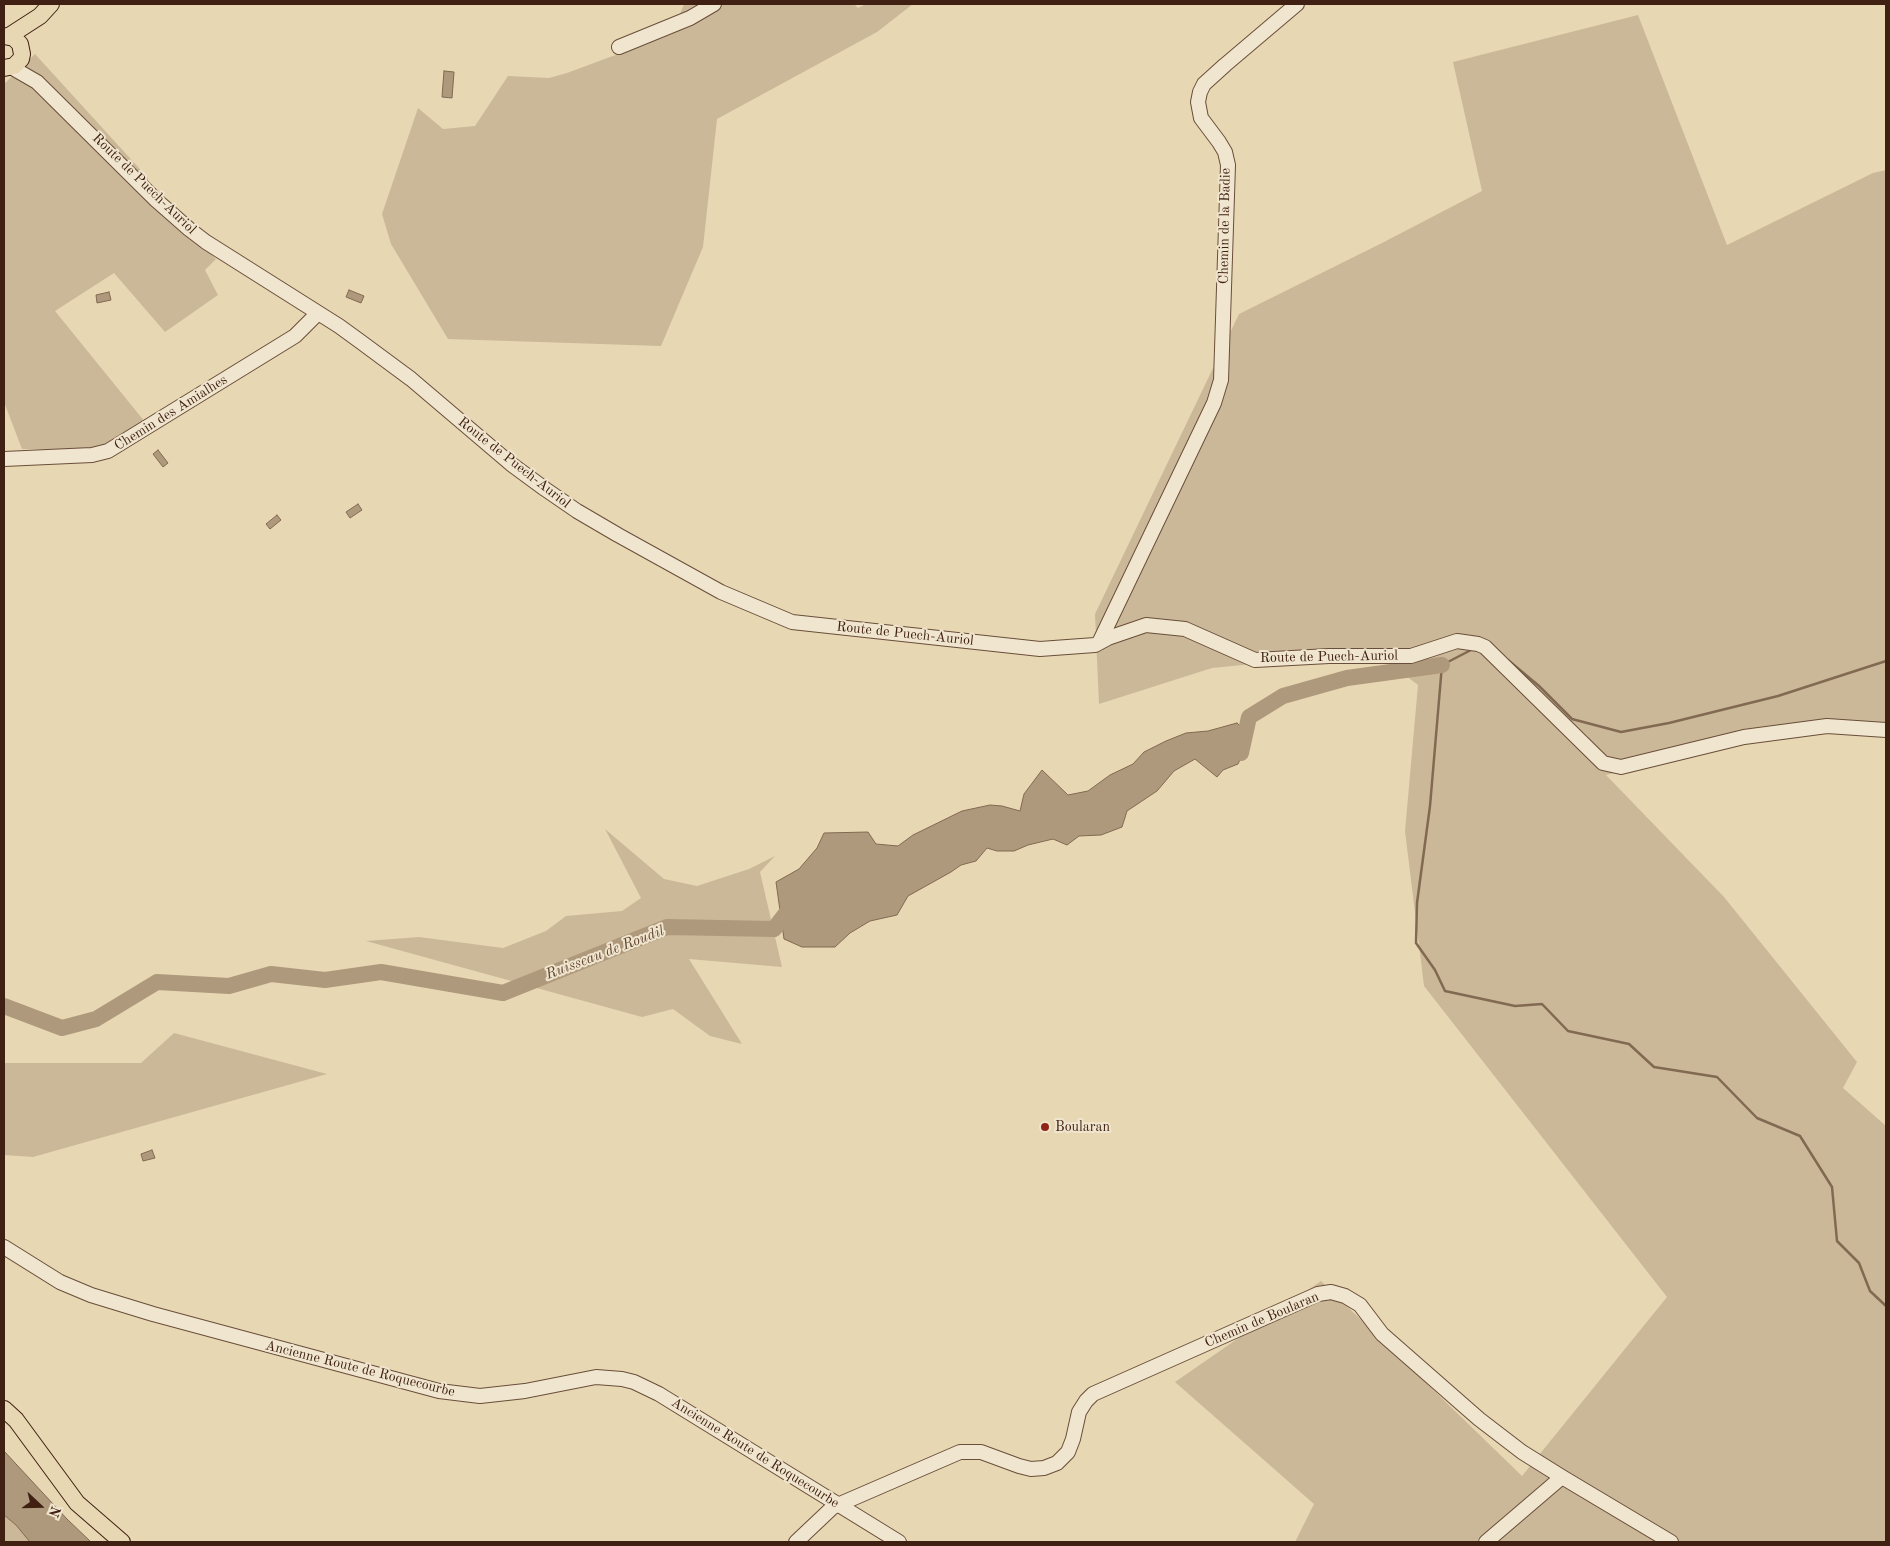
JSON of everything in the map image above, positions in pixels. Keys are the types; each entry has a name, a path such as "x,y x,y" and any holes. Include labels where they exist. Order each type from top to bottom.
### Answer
{"main road":[{"path":"5,36 46,10"},
{"path":"8,67 18,63 22,51 46,10"},
{"path":"5,36 14,38 20,44 22,51"},
{"path":"4,1409 16,1420 77,1503 122,1542"}],"street":[{"path":"619,46 690,18 714,4"},
{"name":"Chemin de la Badie","path":"1099,643 1218,394 1228,164 1225,152 1201,118 1198,102 1204,84 1297,4"},
{"path":"22,51 37,82"},
{"path":"8,67 37,82"},
{"name":"Route de Puech-Auriol","path":"37,82 156,200 189,229 206,242 339,326 411,379 511,464 577,512 721,592 792,622 1040,649 1095,645 1146,626 1185,629 1255,660 1329,656 1410,656 1457,641 1482,646 1603,764 1621,767 1744,737 1827,726 1886,730"},
{"name":"Chemin des Amialhes","path":"4,460 92,455 108,451 295,336 318,313"},
{"name":"Ancienne Route de Roquecourbe","path":"4,1247 60,1282 104,1300 439,1391 464,1395 491,1395 525,1391 596,1377 634,1382 659,1394 899,1542"},
{"name":"Chemin de Boularan","path":"796,1542 833,1507 960,1452 981,1452 1025,1468 1050,1466 1064,1458 1068,1452 1074,1440 1079,1412 1093,1394 1318,1294 1331,1292 1345,1296 1360,1305 1382,1334 1479,1419 1522,1452 1671,1542"},
{"path":"1486,1542 1562,1477"}],"shaded area":[{"path":"684,4 854,4 858,8 866,4 913,4 877,32 717,119 703,247 661,346 448,339 391,244 382,214 418,108 443,129 475,126 508,76 549,78 672,34"},
{"path":"1638,15 1727,245 1873,173 1886,170 1886,733 1827,729 1746,741 1606,775 1724,897 1857,1062 1843,1088 1886,1126 1886,1542 1295,1542 1314,1504 1175,1382 1321,1281 1522,1476 1667,1297 1424,986 1405,831 1418,685 1375,652 1212,668 1099,704 1095,614 1239,314 1482,191 1453,62"},
{"path":"35,54 148,178 145,192 216,259 205,270 218,295 165,332 114,273 55,311 145,422 106,445 93,450 22,449 4,402 4,84"},
{"path":"444,71 454,72 452,98 442,97"},
{"path":"349,290 364,296 361,303 346,297"},
{"path":"109,292 111,300 97,303 96,295"},
{"path":"158,450 168,463 163,467 153,454"},
{"path":"358,504 362,510 350,518 346,512"},
{"path":"277,515 281,520 270,529 266,524"},
{"path":"1237,723 1250,737 1238,764 1223,770 1217,777 1195,759 1174,771 1157,791 1127,811 1122,827 1101,835 1079,836 1067,845 1053,839 1028,845 1014,851 997,851 987,848 976,861 961,865 908,896 897,915 870,921 850,933 835,947 802,947 784,939 776,882 799,869 817,848 824,833 868,832 876,844 898,846 913,835 962,811 990,805 1020,811 1024,794 1042,770 1068,795 1088,791 1110,775 1133,764 1144,752 1166,741 1186,733 1208,731"},
{"path":"605,829 664,879 697,886 749,869 775,856 760,872 782,967 689,959 742,1044 710,1036 673,1009 642,1017 366,941 419,937 503,948 546,931 566,916 622,911 641,898"},
{"path":"174,1033 327,1074 33,1157 4,1155 4,1063 141,1063"},
{"path":"152,1150 155,1158 143,1161 141,1154"},
{"path":"4,1451 91,1542 30,1542 16,1525 4,1515"},
{"path":"4,1515 16,1525 30,1542 4,1542"}],"waterway":[{"path":"1473,649 1442,665 1430,806 1417,903 1416,943 1435,970 1445,991 1515,1006 1542,1004 1568,1031 1629,1044 1654,1067 1717,1077 1757,1118 1800,1136 1832,1187 1837,1241 1859,1263 1870,1291 1886,1306"},
{"path":"1508,660 1539,686 1572,719 1621,732 1669,723 1778,696 1886,661"},
{"name":"Ruisseau de Roudil","path":"1241,753 1249,717 1283,696 1347,678 1442,665"},
{"name":"Ruisseau de Roudil","path":"4,1006 62,1028 96,1019 157,982 229,986 271,974 325,980 381,972 503,993 667,927 774,929 794,903"}],"place":[{"name":"Boularan","path":"1045,1127"}]}
